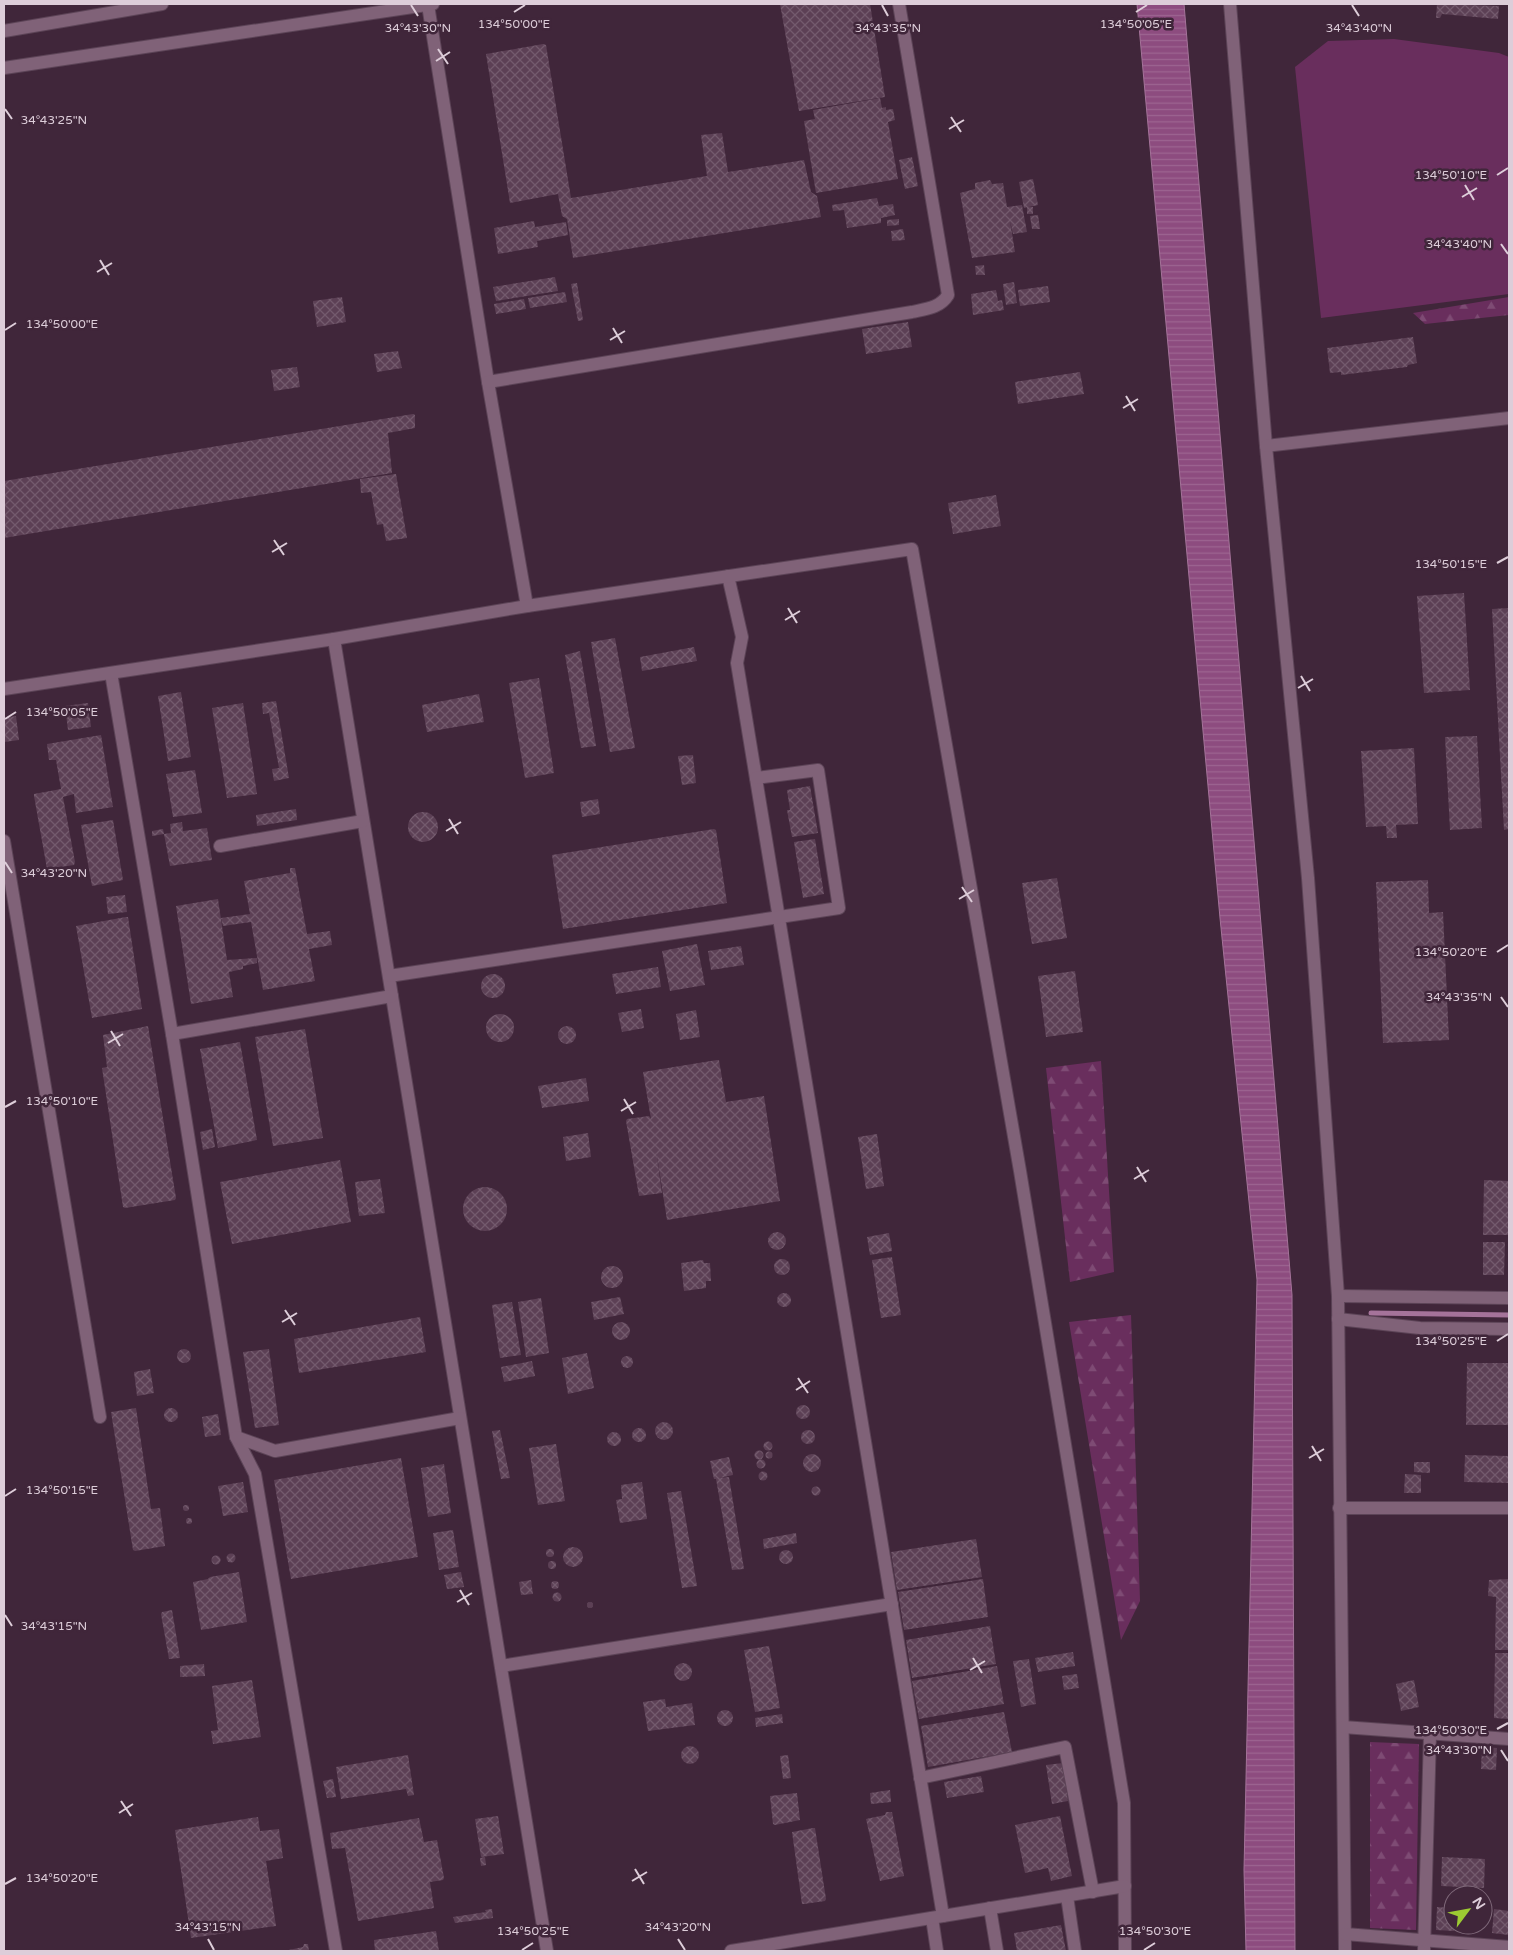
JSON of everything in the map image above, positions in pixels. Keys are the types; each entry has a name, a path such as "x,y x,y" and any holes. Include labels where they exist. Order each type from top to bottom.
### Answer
{"street":[{"path":"4,31 162,4"},
{"path":"4,68 431,4 488,382 527,606"},
{"path":"488,382 912,312 936,306 944,301 948,295 899,4"},
{"path":"1230,4 1266,446 1308,878 1338,1296 1345,1951"},
{"path":"1266,446 1509,418"},
{"path":"4,689 334,639 527,606 912,549 1018,1161 1122,1793 1125,1951"},
{"path":"728,576 742,637 737,663 920,1778 937,1917 937,1951"},
{"path":"334,639 547,1951"},
{"path":"111,673 172,1034 236,1437 256,1474 336,1951"},
{"path":"388,976 839,908 818,770 756,778"},
{"path":"220,846 363,821"},
{"path":"4,841 100,1417"},
{"path":"172,1034 392,996"},
{"path":"1338,1296 1509,1298"},
{"path":"1338,1319 1420,1328 1509,1329"},
{"path":"236,1437 275,1451 460,1418"},
{"path":"1339,1508 1509,1508"},
{"path":"501,1666 892,1604"},
{"path":"1343,1727 1509,1739"},
{"path":"1424,1946 1430,1734"},
{"path":"920,1778 1065,1747 1093,1892"},
{"path":"731,1951 1125,1886"},
{"path":"1067,1896 1075,1951"},
{"path":"990,1908 997,1951"},
{"path":"1345,1934 1424,1946 1509,1946"}],"green space":[{"path":"1394,39 1499,53 1509,57 1509,294 1321,318 1295,67 1328,41"},
{"path":"1509,297 1509,315 1425,324 1413,313"},
{"path":"1101,1061 1114,1272 1070,1282 1046,1068"},
{"path":"1131,1315 1140,1601 1121,1640 1069,1322"},
{"path":"1370,1742 1419,1744 1416,1930 1370,1928"}],"shaded area":[{"path":"1137,4 1184,4 1292,1295 1295,1951 1246,1951 1244,1870 1257,1280 1220,918"}],"building":[{"path":"780,4 870,4 885,97 799,111"},
{"path":"1437,4 1499,6 1498,19 1442,14 1440,18 1436,18"},
{"path":"546,45 571,198 707,176 701,135 722,133 728,172 804,160 811,192 817,196 821,217 573,258 567,219 562,216 558,194 510,203 486,54"},
{"path":"880,98 882,108 886,107 886,110 893,109 895,120 888,122 898,179 816,193 804,121 815,119 813,110"},
{"path":"912,157 918,186 905,189 899,160"},
{"path":"1033,179 1038,205 1024,208 1019,182"},
{"path":"990,180 992,184 1003,183 1007,207 1022,205 1027,232 1013,234 1010,221 1015,252 972,258 960,193 975,189 975,183"},
{"path":"877,198 879,206 893,204 895,215 881,218 881,223 847,228 844,210 833,211 832,205"},
{"path":"1027,207 1033,207 1033,214 1027,214"},
{"path":"1038,215 1040,229 1032,229 1030,216"},
{"path":"899,219 899,225 887,226 887,220"},
{"path":"534,221 535,227 566,222 568,235 537,241 538,247 498,254 494,228"},
{"path":"903,229 905,240 892,241 891,231"},
{"path":"984,265 985,275 976,275 975,266"},
{"path":"555,277 558,291 496,301 493,287"},
{"path":"1014,282 1017,303 1006,305 1003,284"},
{"path":"577,283 583,320 578,321 571,284"},
{"path":"1048,286 1050,302 1020,306 1018,290"},
{"path":"996,290 998,301 1002,300 1004,310 973,315 971,294"},
{"path":"565,292 567,302 530,308 528,298"},
{"path":"342,297 346,322 317,327 313,301"},
{"path":"524,299 526,309 496,314 494,304"},
{"path":"908,322 912,347 866,354 862,329"},
{"path":"1413,337 1417,363 1407,367 1341,375 1341,372 1330,373 1327,348"},
{"path":"398,351 402,368 377,372 374,354"},
{"path":"297,367 300,387 274,391 271,370"},
{"path":"1080,372 1084,394 1018,404 1015,382"},
{"path":"415,415 415,428 388,433 392,473 4,538 4,481"},
{"path":"396,474 407,538 386,541 383,524 377,525 371,492 361,493 360,479"},
{"path":"996,495 1001,526 953,534 948,503"},
{"path":"1464,593 1470,690 1424,693 1417,596"},
{"path":"1509,608 1509,829 1504,830 1492,609"},
{"path":"615,638 635,748 610,752 591,642"},
{"path":"694,647 697,661 642,671 640,657"},
{"path":"580,651 596,746 581,748 565,655"},
{"path":"539,678 554,773 525,778 509,683"},
{"path":"181,692 191,757 168,761 158,696"},
{"path":"479,694 484,722 427,732 422,705"},
{"path":"276,701 289,778 274,781 272,769 279,768 269,713 263,714 262,703"},
{"path":"88,703 91,727 68,730 65,706"},
{"path":"243,703 257,794 227,798 212,708"},
{"path":"16,716 19,740 4,742 4,718"},
{"path":"101,735 113,807 76,813 74,794 63,797 75,862 74,865 47,869 34,794 61,789 56,760 49,760 47,744"},
{"path":"1477,736 1482,828 1450,830 1445,737"},
{"path":"1414,748 1418,824 1396,825 1397,838 1387,838 1386,826 1366,827 1361,751"},
{"path":"693,755 696,783 682,785 678,756"},
{"path":"195,770 202,813 173,817 166,774"},
{"path":"810,786 818,833 792,837 787,810 790,810 787,790"},
{"path":"598,799 600,814 582,817 580,802"},
{"path":"296,809 297,820 257,826 256,815"},
{"path":"423,812 429,813 437,821 437,833 429,841 423,842 417,841 409,833 408,827 409,821 417,813"},
{"path":"113,820 123,880 92,886 81,825"},
{"path":"182,822 183,831 207,828 212,860 170,866 164,834 171,833 170,824"},
{"path":"163,829 164,834 152,836 152,831"},
{"path":"716,830 727,903 563,929 552,855"},
{"path":"815,839 824,894 803,898 794,842"},
{"path":"290,868 295,868 307,934 330,931 332,945 309,949 315,981 263,990 251,922 223,926 221,918 250,914 244,881 290,873"},
{"path":"1057,878 1067,938 1032,944 1022,883"},
{"path":"1428,880 1429,913 1443,912 1449,1040 1383,1043 1376,882"},
{"path":"125,895 127,912 108,914 106,897"},
{"path":"218,899 227,960 257,958 257,963 229,972 233,997 191,1004 176,906"},
{"path":"128,917 142,1009 92,1018 76,926"},
{"path":"697,944 705,985 670,991 662,951"},
{"path":"741,946 744,965 711,970 708,951"},
{"path":"658,967 661,987 616,994 612,974"},
{"path":"1075,971 1083,1032 1046,1037 1038,976"},
{"path":"488,974 498,974 505,981 505,991 498,998 488,998 481,991 481,981"},
{"path":"641,1009 644,1028 622,1032 618,1013"},
{"path":"696,1010 700,1037 680,1040 676,1014"},
{"path":"500,1014 510,1018 514,1028 510,1038 500,1042 490,1038 486,1028 490,1018"},
{"path":"148,1026 176,1198 175,1200 125,1208 123,1207 102,1068 107,1067 103,1035"},
{"path":"567,1026 573,1029 576,1035 573,1041 567,1044 561,1041 558,1035 561,1029"},
{"path":"305,1029 323,1138 273,1146 255,1037"},
{"path":"240,1042 257,1140 218,1148 200,1049"},
{"path":"719,1060 726,1102 764,1096 780,1201 667,1220 656,1150 662,1193 639,1196 626,1121 627,1119 649,1116 651,1119 643,1072"},
{"path":"586,1078 589,1101 542,1108 538,1086"},
{"path":"212,1129 215,1147 203,1150 200,1132"},
{"path":"588,1133 591,1157 566,1161 563,1137"},
{"path":"877,1134 884,1186 866,1189 858,1137"},
{"path":"340,1160 351,1222 232,1244 220,1182"},
{"path":"380,1179 385,1213 359,1216 355,1182"},
{"path":"1484,1180 1509,1181 1509,1235 1483,1235"},
{"path":"485,1187 497,1191 503,1197 507,1209 503,1221 497,1227 485,1231 473,1227 467,1221 463,1209 467,1197 473,1191"},
{"path":"777,1232 783,1235 786,1241 783,1247 777,1250 771,1247 768,1241 771,1235"},
{"path":"889,1233 892,1251 870,1255 867,1237"},
{"path":"1483,1242 1505,1242 1504,1275 1483,1275"},
{"path":"892,1257 901,1315 881,1318 872,1260"},
{"path":"782,1259 788,1261 790,1267 788,1273 782,1275 776,1273 774,1267 776,1261"},
{"path":"703,1260 704,1263 710,1263 711,1281 706,1281 706,1288 684,1291 681,1263"},
{"path":"612,1266 622,1273 623,1277 616,1287 612,1288 602,1281 601,1277 608,1267"},
{"path":"781,1293 787,1293 791,1300 787,1307 781,1307 777,1303 777,1297"},
{"path":"620,1297 624,1314 594,1320 591,1302"},
{"path":"541,1298 549,1353 526,1357 518,1302"},
{"path":"512,1302 521,1355 500,1358 492,1305"},
{"path":"420,1317 426,1352 299,1373 294,1339"},
{"path":"621,1322 627,1325 630,1331 627,1337 621,1340 615,1337 612,1331 615,1325"},
{"path":"184,1349 189,1351 191,1356 189,1361 184,1363 179,1361 177,1356 179,1351"},
{"path":"269,1349 279,1425 255,1428 243,1352"},
{"path":"587,1353 594,1388 568,1394 562,1358"},
{"path":"625,1356 629,1356 633,1362 629,1368 625,1368 621,1364 621,1360"},
{"path":"532,1361 535,1376 504,1382 501,1367"},
{"path":"1467,1363 1509,1363 1509,1425 1466,1425"},
{"path":"150,1369 154,1393 137,1396 134,1372"},
{"path":"803,1405 808,1407 810,1412 808,1417 803,1419 798,1417 796,1412 798,1407"},
{"path":"136,1408 151,1509 160,1508 165,1546 135,1551 133,1550 111,1412"},
{"path":"171,1408 176,1410 178,1415 176,1420 171,1422 166,1420 164,1415 166,1410"},
{"path":"218,1414 221,1435 205,1437 202,1417"},
{"path":"664,1422 670,1425 673,1431 670,1437 664,1440 658,1437 655,1431 658,1425"},
{"path":"636,1428 642,1428 646,1435 642,1442 636,1442 632,1438 632,1432"},
{"path":"500,1430 510,1478 501,1479 492,1431"},
{"path":"808,1430 813,1432 815,1437 813,1442 808,1444 803,1442 801,1437 803,1432"},
{"path":"614,1432 619,1434 621,1439 619,1444 614,1446 609,1444 607,1439 609,1434"},
{"path":"768,1441 773,1446 768,1451 763,1446"},
{"path":"556,1444 565,1501 538,1505 529,1448"},
{"path":"759,1450 764,1455 759,1460 754,1455"},
{"path":"769,1451 773,1455 769,1459 765,1455"},
{"path":"812,1454 820,1459 821,1463 816,1471 812,1472 804,1467 803,1463 808,1455"},
{"path":"1465,1455 1509,1456 1509,1483 1464,1482"},
{"path":"729,1457 733,1475 719,1478 729,1477 744,1569 732,1570 716,1479 714,1479 710,1461"},
{"path":"401,1458 418,1557 291,1579 274,1480"},
{"path":"761,1460 765,1464 761,1468 757,1464"},
{"path":"1414,1462 1430,1462 1430,1473 1414,1472"},
{"path":"444,1464 451,1513 428,1517 421,1468"},
{"path":"763,1471 768,1476 763,1481 758,1476"},
{"path":"1405,1474 1421,1475 1421,1493 1404,1493"},
{"path":"243,1482 248,1512 223,1516 218,1486"},
{"path":"642,1482 647,1519 620,1523 616,1500 622,1499 621,1485"},
{"path":"816,1487 820,1491 816,1495 812,1491"},
{"path":"681,1491 697,1586 682,1588 667,1493"},
{"path":"186,1505 189,1508 186,1511 183,1508"},
{"path":"189,1518 192,1521 189,1524 186,1521"},
{"path":"453,1530 459,1567 439,1570 433,1533"},
{"path":"796,1533 797,1543 764,1549 763,1539"},
{"path":"976,1539 982,1577 897,1590 891,1552"},
{"path":"573,1547 580,1550 583,1557 580,1564 573,1567 566,1564 563,1557 566,1550"},
{"path":"550,1549 554,1553 550,1557 546,1553"},
{"path":"783,1550 789,1550 793,1557 789,1564 783,1564 779,1560 779,1554"},
{"path":"231,1553 236,1558 231,1563 226,1558"},
{"path":"216,1555 221,1560 216,1565 211,1560"},
{"path":"552,1561 556,1565 552,1569 548,1565"},
{"path":"239,1572 247,1622 201,1630 193,1582"},
{"path":"461,1572 464,1587 447,1589 444,1575"},
{"path":"983,1579 988,1617 904,1630 898,1592"},
{"path":"1509,1579 1509,1650 1495,1650 1496,1597 1488,1596 1489,1580"},
{"path":"531,1580 533,1594 521,1595 519,1582"},
{"path":"555,1581 559,1585 555,1589 551,1585"},
{"path":"557,1593 561,1597 557,1601 553,1597"},
{"path":"590,1602 593,1605 590,1608 587,1605"},
{"path":"172,1610 180,1658 169,1659 161,1614 162,1612"},
{"path":"990,1626 996,1664 912,1678 906,1640"},
{"path":"769,1646 780,1708 755,1712 744,1650"},
{"path":"1073,1652 1075,1666 1038,1672 1035,1658"},
{"path":"1495,1653 1509,1653 1509,1719 1494,1718"},
{"path":"1029,1659 1036,1704 1021,1707 1013,1661"},
{"path":"683,1663 689,1666 692,1672 689,1678 683,1681 677,1678 674,1672 677,1666"},
{"path":"204,1664 205,1676 180,1677 180,1666"},
{"path":"997,1666 1004,1704 919,1719 912,1681"},
{"path":"1077,1674 1079,1688 1064,1690 1062,1676"},
{"path":"252,1680 261,1737 213,1744 211,1731 218,1730 212,1686"},
{"path":"1414,1680 1419,1707 1401,1711 1396,1684"},
{"path":"665,1699 666,1707 692,1703 695,1725 648,1731 643,1702"},
{"path":"725,1710 731,1712 733,1718 731,1724 725,1726 719,1724 717,1718 719,1712"},
{"path":"1004,1712 1012,1752 928,1767 921,1726"},
{"path":"782,1714 783,1723 756,1727 755,1718"},
{"path":"686,1746 694,1746 699,1751 697,1762 686,1764 681,1759 681,1751"},
{"path":"1482,1747 1497,1748 1496,1770 1481,1769"},
{"path":"408,1755 414,1795 408,1796 406,1789 341,1799 336,1767"},
{"path":"788,1755 791,1778 783,1779 780,1756"},
{"path":"1063,1763 1068,1801 1052,1804 1046,1765"},
{"path":"981,1776 984,1792 947,1798 944,1782"},
{"path":"333,1779 336,1797 327,1798 323,1781"},
{"path":"890,1790 891,1802 871,1804 870,1793"},
{"path":"797,1793 800,1820 773,1824 770,1796"},
{"path":"886,1812 892,1812 904,1876 880,1881 866,1819 885,1815"},
{"path":"498,1816 504,1854 481,1857 475,1819"},
{"path":"1060,1816 1072,1876 1051,1881 1048,1868 1025,1873 1015,1825"},
{"path":"258,1817 260,1831 279,1829 283,1858 266,1861 276,1926 191,1938 175,1830"},
{"path":"419,1818 424,1842 437,1840 444,1878 443,1880 430,1882 434,1908 358,1921 345,1848 332,1849 330,1833"},
{"path":"815,1828 826,1899 825,1901 802,1904 792,1832"},
{"path":"485,1857 486,1865 481,1866 480,1858"},
{"path":"1442,1857 1485,1859 1484,1885 1441,1886"},
{"path":"1437,1907 1443,1907 1443,1930 1436,1930"},
{"path":"492,1909 493,1918 455,1923 453,1917 486,1912 485,1910"},
{"path":"1494,1909 1509,1911 1509,1935 1493,1933"},
{"path":"1061,1925 1066,1951 1017,1951 1014,1933"},
{"path":"436,1931 439,1951 375,1951 374,1940"},
{"path":"304,1944 308,1944 309,1951 284,1951 303,1947"}],"waterway":[{"path":"1371,1313 1509,1315"}]}
